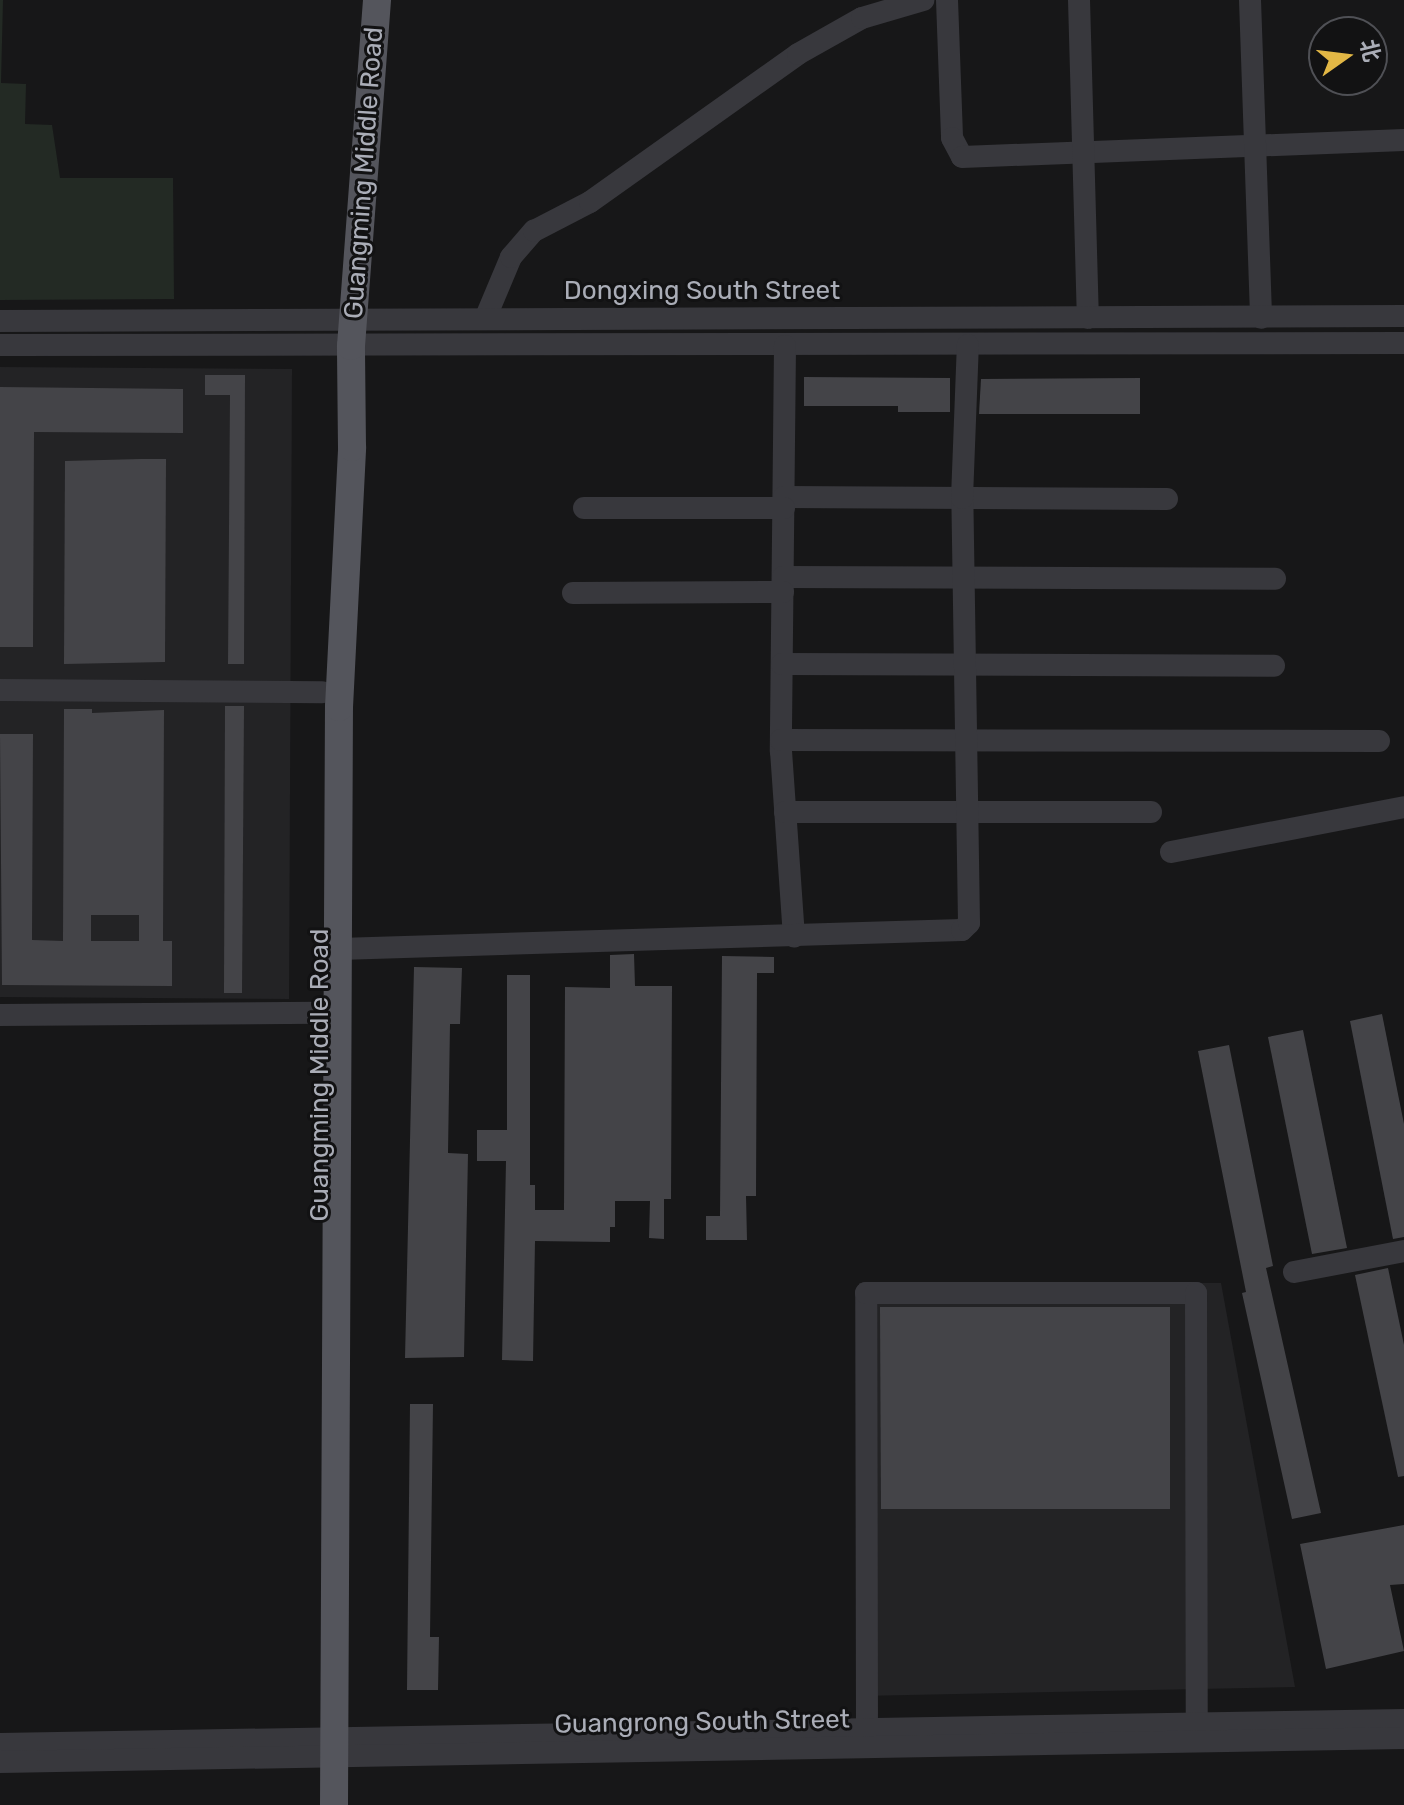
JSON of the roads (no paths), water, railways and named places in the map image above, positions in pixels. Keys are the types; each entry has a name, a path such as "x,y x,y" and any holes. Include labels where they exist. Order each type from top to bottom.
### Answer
{"main road":[{"name":"Guangming Middle Road","path":"316,1805 325,1748 339,949 339,707 352,447 352,333 377,0"},
{"name":"Guangming Middle Road","path":"334,1805 325,1748 320,1013 322,692 333,446 352,333"}],"street":[{"path":"485,319 511,257 534,231 590,202 798,54 862,18 923,0"},
{"path":"947,0 952,138 962,157 1404,140"},
{"path":"1079,0 1088,318"},
{"path":"1250,0 1261,318"},
{"name":"Dongxing South Street","path":"0,345 352,333 485,319 1404,316"},
{"name":"Dongxing South Street","path":"0,321 785,346 1404,343"},
{"path":"339,949 962,930 969,923 962,498 968,345"},
{"path":"785,346 781,740 794,937"},
{"path":"584,508 962,498 1167,499"},
{"path":"573,593 963,578 1275,579"},
{"path":"782,664 1274,666"},
{"path":"0,690 322,692"},
{"path":"781,740 1379,741"},
{"path":"1171,852 1404,807"},
{"path":"785,812 1151,812"},
{"path":"0,1015 320,1013"},
{"path":"1294,1272 1404,1251"},
{"path":"867,1729 866,1293 1196,1293 1197,1723"},
{"name":"Guangrong South Street","path":"0,1762 867,1729 1404,1720"},
{"name":"Guangrong South Street","path":"0,1744 325,1748 1404,1738"}]}
